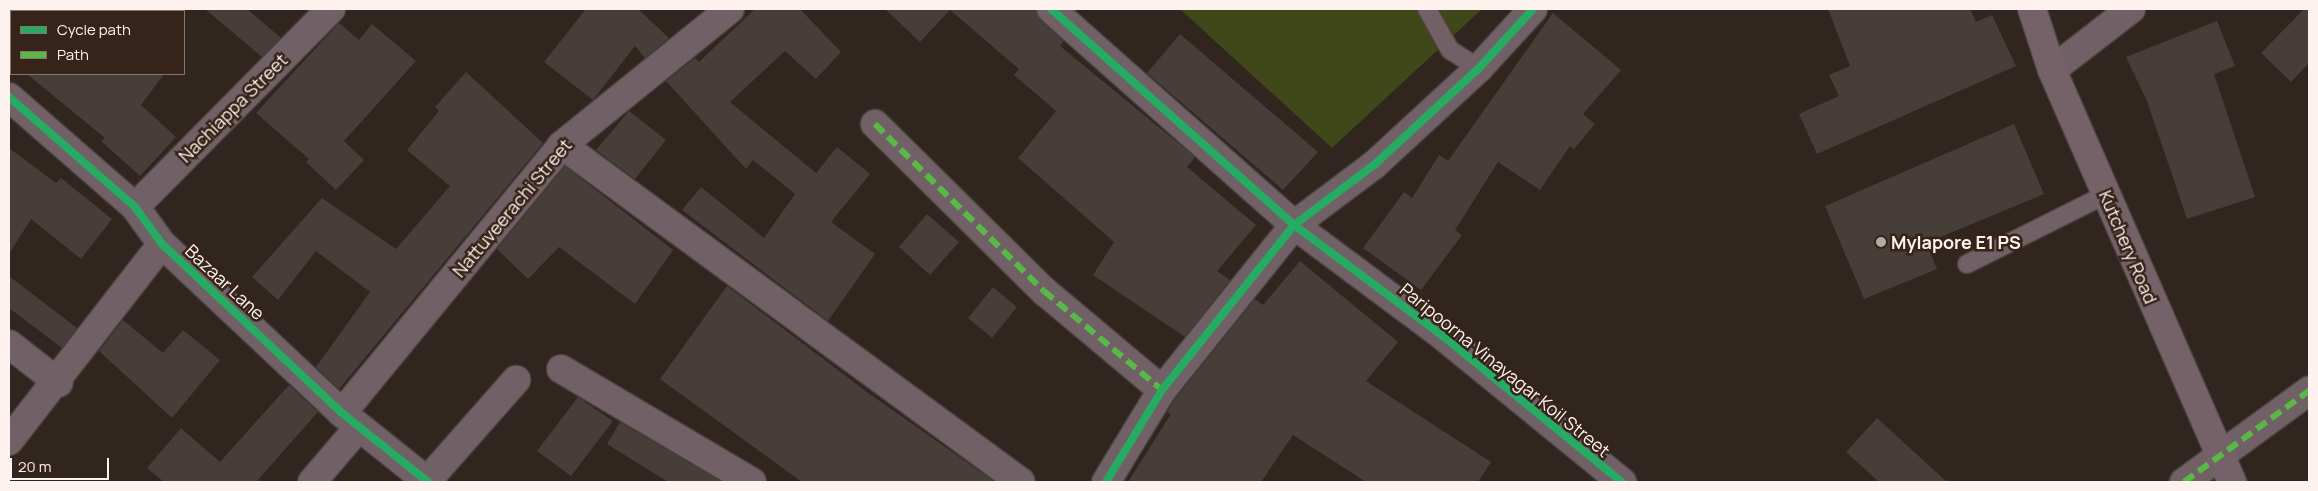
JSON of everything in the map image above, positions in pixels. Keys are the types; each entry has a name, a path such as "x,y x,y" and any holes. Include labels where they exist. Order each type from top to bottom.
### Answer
{"main road":[{"name":"Kutchery Road","path":"2032,9 2052,70 2219,458 2232,482"}],"street":[{"name":"Nachiappa Street","path":"136,207 331,9"},
{"name":"Nattuveerachi Street","path":"312,482 351,420 562,145 730,9"},
{"name":"Paripoorna Vinayagar Koil Street","path":"1051,9 1294,225 1444,337 1622,482"},
{"path":"1106,482 1162,390 1294,225 1374,165 1479,68 1534,9"},
{"path":"2052,70 2131,9"},
{"name":"Bazaar Lane","path":"9,97 136,207 162,244 351,420 428,481"},
{"path":"875,124 1044,291 1162,390"},
{"path":"562,145 1021,482"},
{"path":"9,441 59,383 162,244"},
{"path":"9,344 59,383"},
{"path":"561,369 752,482"},
{"path":"428,481 516,380"},
{"path":"2184,482 2309,391"}],"lane":[{"path":"1427,9 1450,50 1479,68"},
{"path":"1966,264 2105,195"}],"green space":[{"path":"1180,9 1482,9 1332,148"}],"building":[{"path":"205,9 247,9 281,38 262,57"},
{"path":"586,9 638,9 669,38 645,58 635,46 593,100 544,62"},
{"path":"755,9 800,9 841,52 816,79 785,51 730,102 816,173 837,147 870,174 831,222 875,254 828,321 682,210 701,187 764,238 795,194 753,160 746,169 666,81 695,58 699,62"},
{"path":"885,9 1036,9 1040,20 1064,41 1060,46 1195,157 1187,167 1256,225 1217,271 1230,280 1185,337 1093,275 1114,242 1018,158 1056,111 1014,75 1019,69 950,10 920,42"},
{"path":"1828,9 1970,9 1976,22 1992,15 2016,66 1817,154 1799,114 1839,96 1829,75 1850,66"},
{"path":"2304,9 2309,9 2309,63 2291,82 2261,53"},
{"path":"1553,13 1621,70 1583,114 1595,124 1574,149 1570,146 1540,190 1498,162 1455,230 1462,235 1421,290 1363,248 1404,192 1412,198 1439,155 1448,161"},
{"path":"2217,21 2235,66 2214,74 2255,197 2187,219 2147,101 2126,57"},
{"path":"339,23 359,40 372,24 416,61 344,141 364,160 336,190 306,162 309,159 256,113"},
{"path":"1180,34 1318,152 1283,190 1147,73"},
{"path":"466,72 543,143 339,389 316,367 370,292 316,251 278,300 252,277 322,198 396,249 450,186 407,150 439,111 435,107"},
{"path":"28,75 163,75 141,105 176,137 140,176 101,141 105,138"},
{"path":"629,111 666,140 635,179 596,150"},
{"path":"2014,124 2044,194 1926,243 1937,269 1864,299 1825,206"},
{"path":"9,148 56,183 61,178 112,219 81,259 31,219 9,254"},
{"path":"565,166 673,250 635,304 559,247 528,279 497,249"},
{"path":"927,214 959,242 930,275 899,247"},
{"path":"1300,261 1398,342 1366,381 1491,462 1478,482 1366,482 1293,435 1261,482 1128,482 1171,414 1167,412 1175,399 1255,299 1263,305"},
{"path":"9,276 77,328 62,348 9,308"},
{"path":"727,286 867,392 995,482 802,482 660,379"},
{"path":"993,287 1017,307 992,338 968,318"},
{"path":"123,320 163,353 183,330 220,360 172,418 99,351"},
{"path":"289,385 318,412 256,482 164,482 147,468 181,428 220,462"},
{"path":"578,397 613,421 571,476 537,451"},
{"path":"1877,418 1947,482 1879,482 1846,452"},
{"path":"620,422 722,482 668,482 607,444"}],"marked path":[{"path":"875,124 1044,291 1162,390"},
{"path":"2184,482 2309,391"}],"cycle path":[{"path":"1051,9 1294,225 1444,337 1622,482"},
{"path":"1106,482 1162,390 1294,225 1374,165 1479,68 1533,9"},
{"path":"9,97 135,207 162,244 342,413 428,482"}],"place":[{"name":"Mylapore E1 PS","path":"1881,242"}]}
